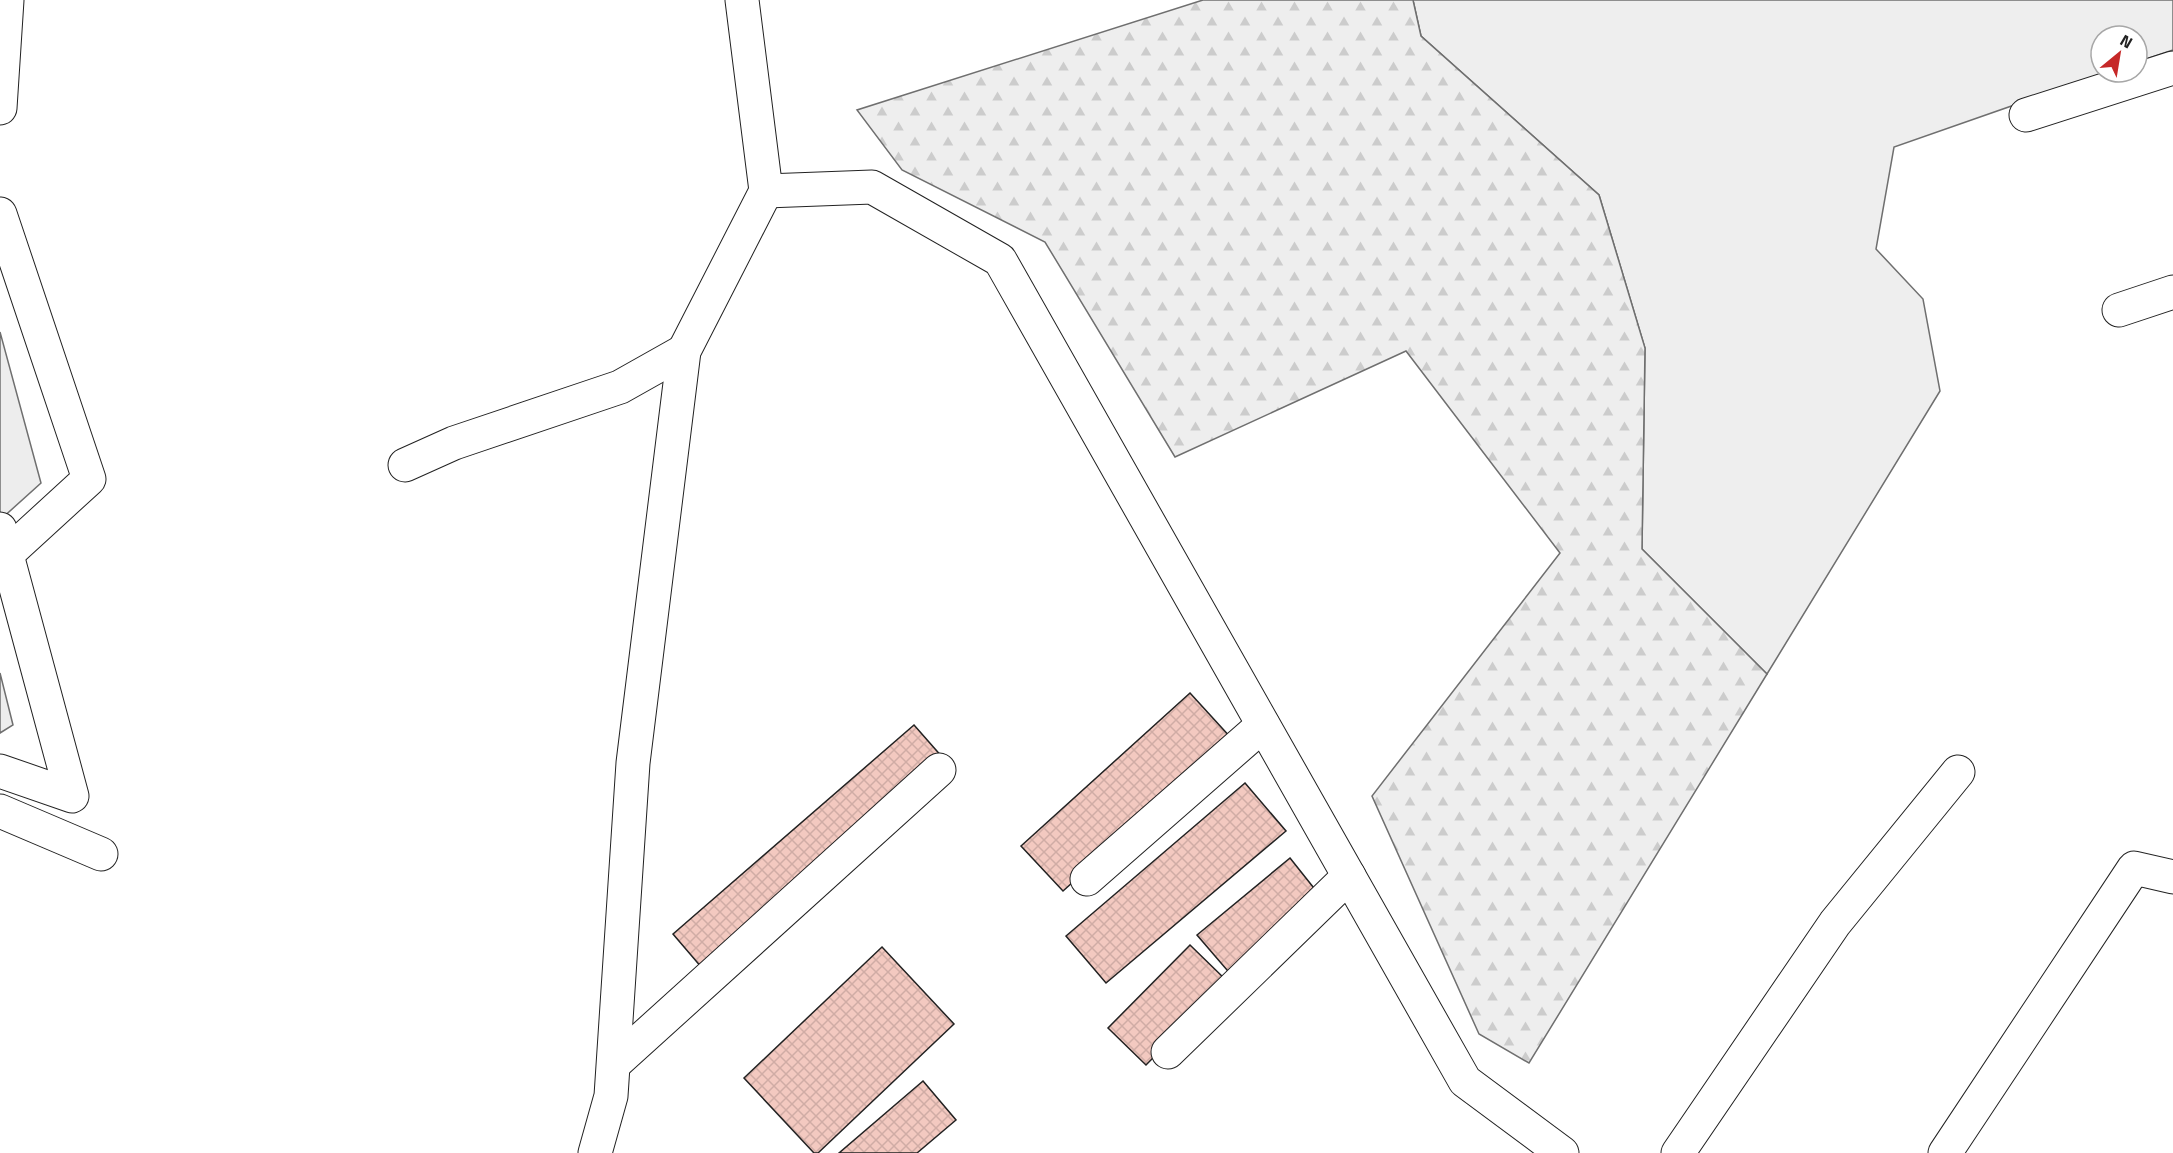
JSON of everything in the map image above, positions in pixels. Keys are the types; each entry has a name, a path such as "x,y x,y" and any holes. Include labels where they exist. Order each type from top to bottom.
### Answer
{"street":[{"path":"0,108 7,0"},
{"path":"595,1153 611,1096 633,763 684,351 766,191 742,0"},
{"path":"2026,115 2173,68"},
{"path":"766,191 873,187 1000,260 1465,1080 1562,1153"},
{"path":"0,214 89,479 3,542 72,796 0,771"},
{"path":"2119,310 2173,292"},
{"path":"405,465 454,443 620,387 684,351"},
{"path":"1087,879 1263,725"},
{"path":"614,1064 939,770"},
{"path":"1678,1153 1835,924 1958,772"},
{"path":"0,810 101,854"},
{"path":"1945,1153 2134,868 2173,878"},
{"path":"1168,1052 1349,876"}],"green space":[{"path":"1203,0 1413,0 1421,36 1599,195 1645,348 1642,549 1767,674 1529,1063 1479,1034 1372,796 1560,553 1406,351 1175,457 1045,242 902,170 857,110"},
{"path":"1413,0 2173,0 2173,50 2149,58 2149,24 2089,24 2089,79 1894,147 1876,249 1923,299 1940,391 1767,674 1642,549 1645,348 1599,195 1421,36"}],"shaded area":[{"path":"0,332 41,483 0,520"},
{"path":"0,673 13,725 0,733"}],"building":[{"path":"1190,693 1232,739 1063,891 1021,846"},
{"path":"914,725 943,758 702,968 673,934"},
{"path":"1245,783 1286,831 1106,983 1066,936"},
{"path":"1290,858 1321,897 1233,977 1197,935"},
{"path":"1190,945 1228,982 1146,1065 1108,1028"},
{"path":"882,947 954,1024 818,1153 814,1153 744,1078"},
{"path":"923,1081 956,1120 917,1153 839,1153"}]}
